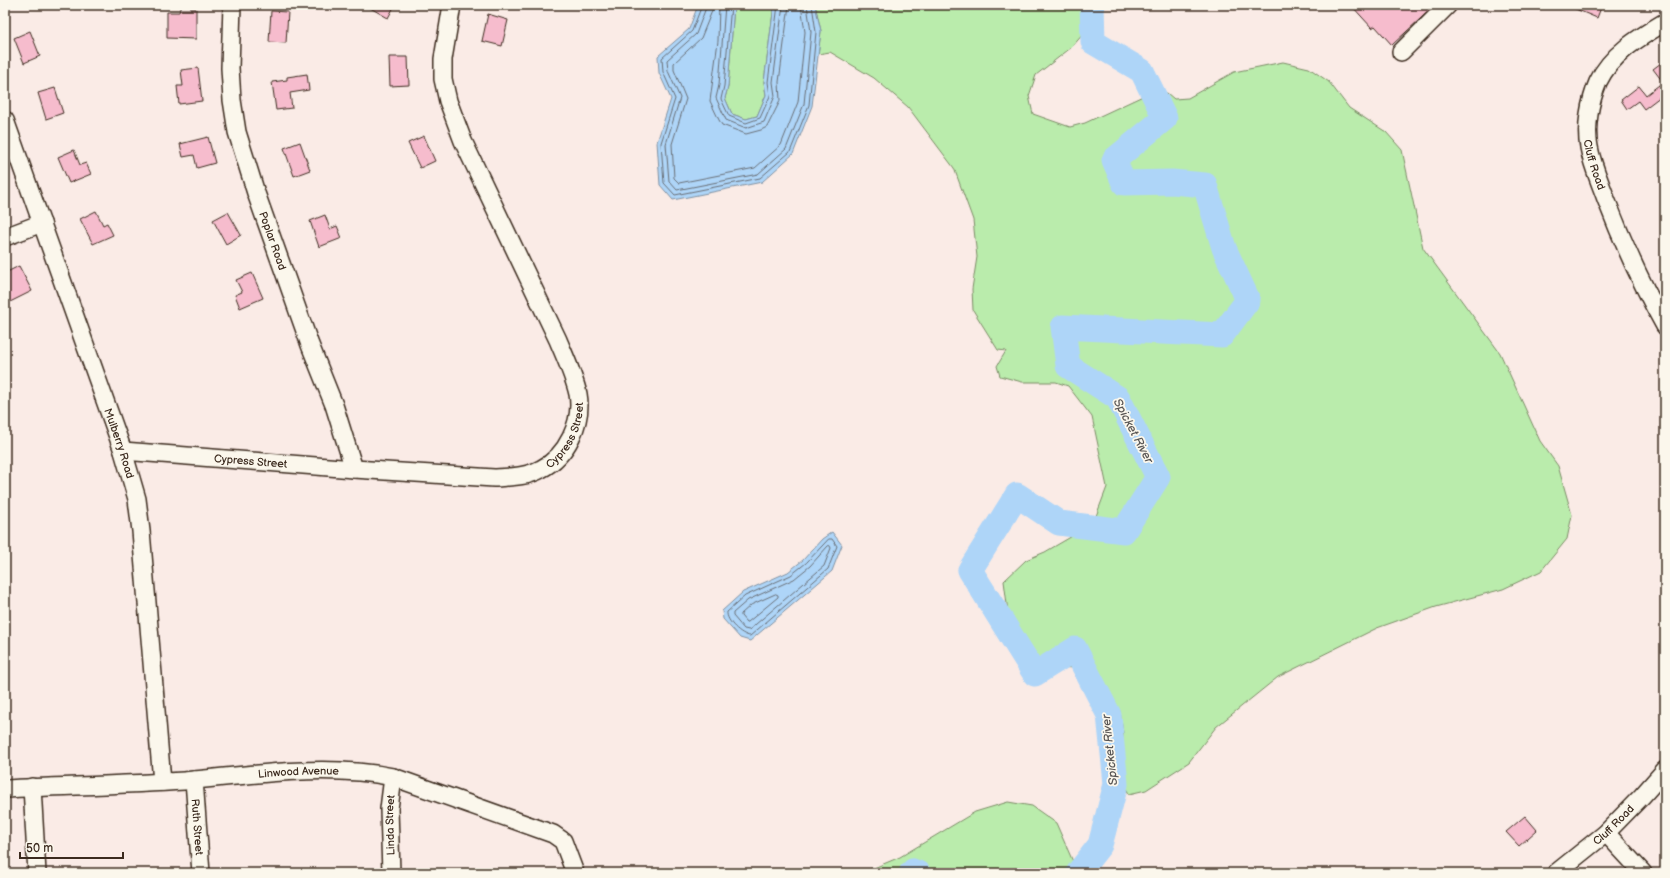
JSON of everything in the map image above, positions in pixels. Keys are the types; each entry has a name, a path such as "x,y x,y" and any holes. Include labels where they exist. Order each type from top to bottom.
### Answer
{"street":[{"name":"Poplar Road","path":"232,5 230,68 232,100 237,132 250,178 310,345 334,405 354,469"},
{"name":"Cypress Street","path":"123,451 481,478 512,477 528,474 542,469 560,453 574,432 578,419 578,394 569,366 558,340 463,141 448,101 443,79 443,60 452,5"},
{"path":"1401,52 1448,5"},
{"name":"Cluff Road","path":"1665,22 1641,36 1610,64 1599,81 1592,100 1588,131 1589,146 1595,170 1618,229 1644,286 1665,326"},
{"name":"Mulberry Road","path":"5,120 123,451 137,499 162,782"},
{"path":"5,237 42,223"},
{"name":"Linwood Avenue","path":"5,789 162,782 317,770 370,772 393,777 553,834 563,841 575,873"},
{"name":"Cluff Road","path":"1556,873 1606,834 1634,806 1665,770"},
{"name":"Linda Street","path":"391,873 389,809 393,777"},
{"name":"Ruth Street","path":"194,780 201,873"},
{"path":"32,787 37,873"},
{"path":"1606,834 1643,873"}],"green space":[{"path":"734,5 774,5 764,82 766,95 757,116 746,119 732,114 725,98 728,87"},
{"path":"815,5 1102,5 1095,20 1072,47 1036,75 1029,96 1033,114 1070,127 1085,123 1145,95 1167,93 1174,99 1188,98 1234,72 1283,62 1309,68 1329,82 1349,108 1386,132 1402,150 1423,248 1500,353 1540,441 1558,466 1572,515 1567,539 1541,571 1503,589 1436,607 1377,628 1278,677 1216,727 1189,762 1146,790 1129,794 1122,780 1123,733 1120,711 1091,673 1077,668 1026,666 1013,651 1004,581 1026,560 1045,552 1093,524 1107,487 1092,417 1068,386 1056,382 1022,382 1000,376 997,366 1006,351 998,350 973,310 972,289 977,257 973,220 954,168 908,107 874,78 830,52 818,54 821,31"},
{"path":"1008,802 1032,806 1056,823 1078,873 862,873 900,857 975,812"}],"water":[{"path":"698,5 734,5 728,87 725,98 732,114 746,119 757,116 766,95 764,82 774,5 815,5 821,31 812,106 793,154 762,182 673,200 660,185 657,142 671,99 659,73 658,56 689,29"},
{"path":"832,532 842,545 832,571 750,641 740,638 723,619 722,611 743,592 788,572 803,560 822,539"}],"building":[{"path":"365,5 395,5 388,18"},
{"path":"1351,5 1431,5 1433,7 1392,45 1375,26 1372,28"},
{"path":"1566,5 1602,5 1597,18"},
{"path":"180,9 196,9 196,39 167,38 167,12 179,12"},
{"path":"271,11 288,12 286,43 269,42"},
{"path":"488,14 508,20 502,46 482,41"},
{"path":"30,31 40,56 24,63 14,38"},
{"path":"389,57 408,57 409,85 390,86"},
{"path":"1665,60 1665,93 1644,109 1638,101 1627,109 1621,100 1639,86 1646,95 1663,82 1653,69"},
{"path":"198,68 202,101 179,104 177,86 183,86 181,70"},
{"path":"307,74 309,90 290,93 292,108 276,110 272,82 287,80 287,77"},
{"path":"55,88 63,113 46,119 38,93"},
{"path":"424,136 435,161 420,168 408,143"},
{"path":"208,137 215,163 197,168 194,155 183,157 180,144"},
{"path":"300,142 310,170 294,176 284,148"},
{"path":"74,150 80,165 86,163 91,174 69,183 58,157"},
{"path":"96,211 103,225 107,223 113,235 93,244 80,219"},
{"path":"228,212 241,235 226,244 213,220"},
{"path":"325,215 330,229 337,226 342,238 319,247 310,221"},
{"path":"19,266 32,291 8,303 5,297 5,273"},
{"path":"252,273 263,298 240,308 235,295 242,292 236,280"},
{"path":"1525,816 1537,830 1519,846 1506,832"}],"waterway":[{"name":"Spicket River","path":"1078,873 1100,845 1116,784 1109,715 1075,649 1035,674 970,570 1017,495 1059,523 1124,531 1158,477 1118,398 1068,366 1063,327 1222,335 1248,300 1224,248 1205,185 1172,182 1124,183 1114,160 1165,118 1142,71 1093,42 1092,5"},
{"name":"Spicket River","path":"911,873 913,871 918,873"}]}
